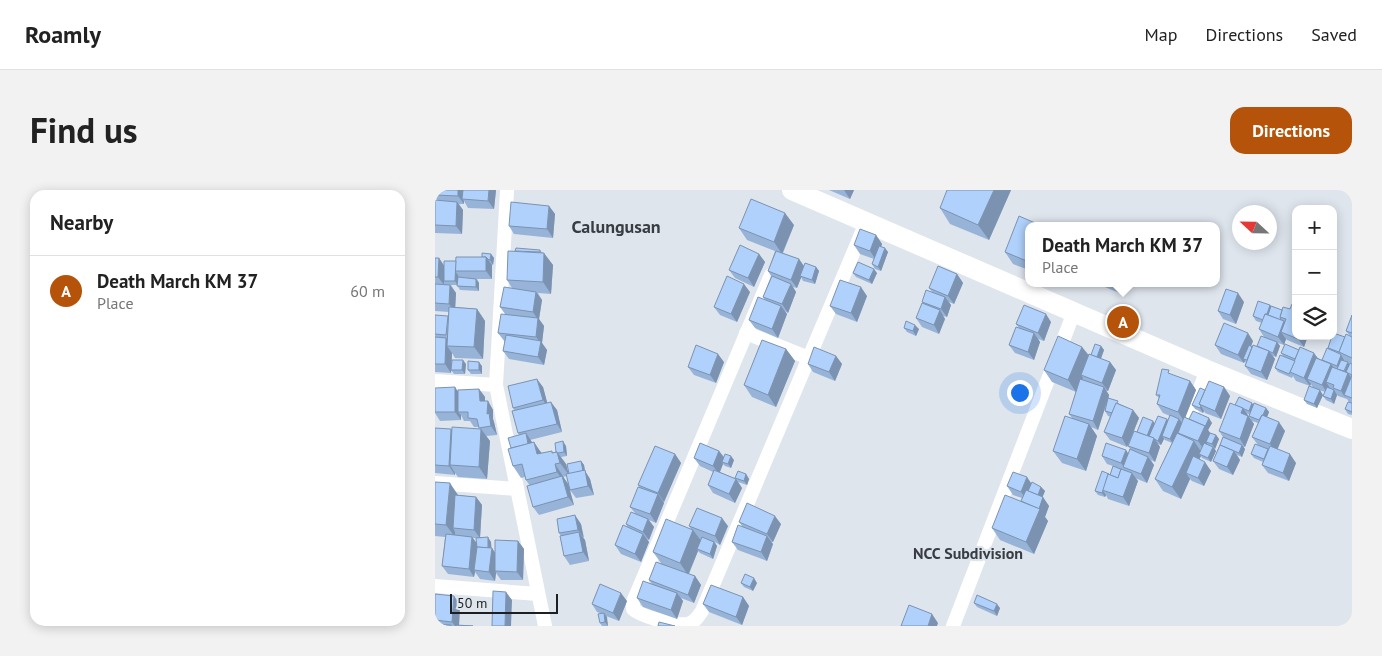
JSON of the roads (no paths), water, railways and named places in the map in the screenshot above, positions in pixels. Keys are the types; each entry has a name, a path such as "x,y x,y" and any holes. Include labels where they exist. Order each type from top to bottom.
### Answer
{"main road":[{"path":"791,190 814,195 866,223 1207,370 1352,429"}],"street":[{"path":"507,190 496,385 545,626"},
{"path":"771,274 632,604 633,610 641,614 677,624 689,625 703,611 866,223"},
{"path":"953,626 1074,312"},
{"path":"746,333 809,358"},
{"path":"1175,450 1207,370"},
{"path":"435,381 496,385"},
{"path":"435,483 517,489"},
{"path":"435,586 538,594"}],"place":[{"name":"Death March KM 37","path":"1123,322"}],"district":[{"name":"Calungusan","path":"616,226"},
{"name":"NCC Subdivision","path":"968,553"}]}
